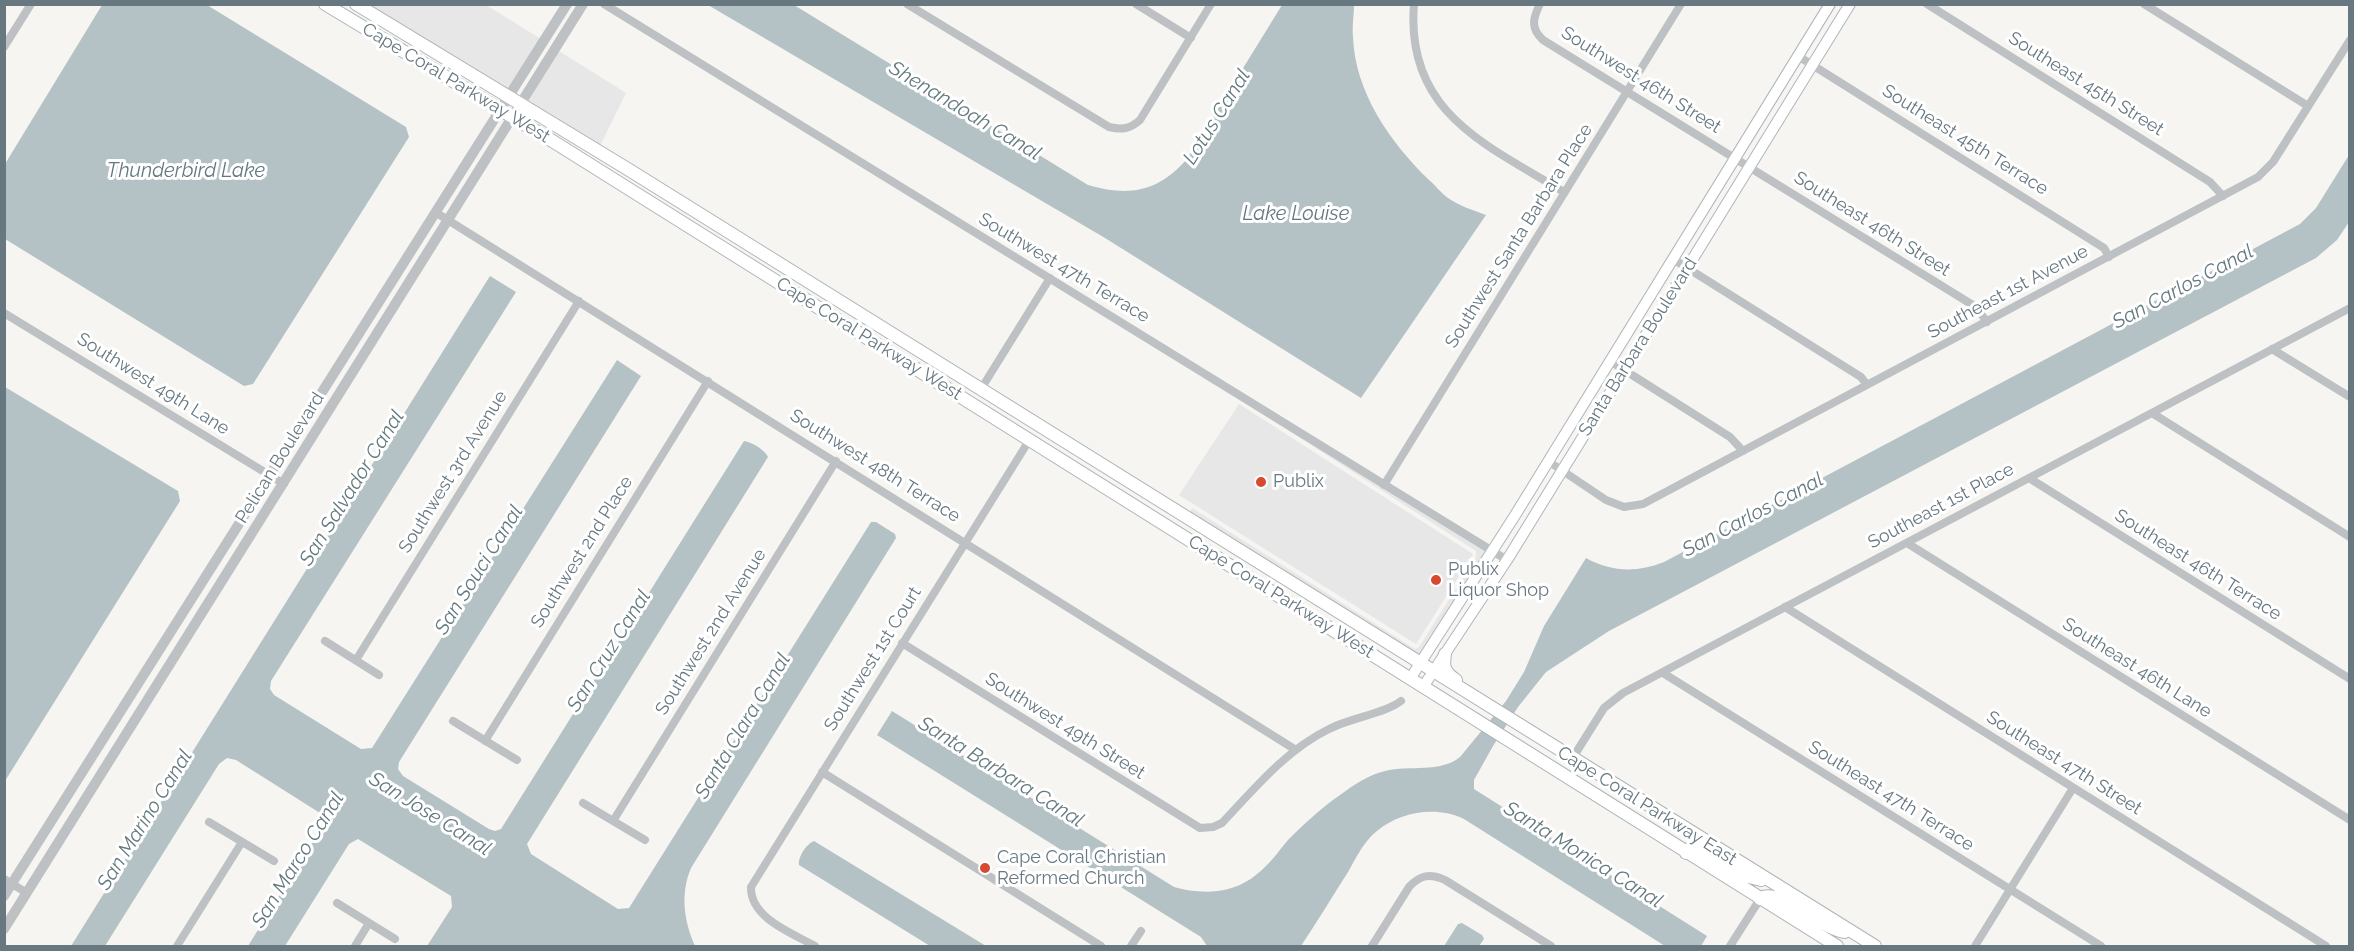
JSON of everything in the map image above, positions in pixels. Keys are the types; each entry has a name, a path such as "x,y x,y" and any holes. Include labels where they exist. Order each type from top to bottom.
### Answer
{"main road":[{"name":"Cape Coral Parkway West","path":"325,4 1030,439 1410,679"},
{"name":"Cape Coral Parkway West","path":"356,4 509,96 1420,664"},
{"name":"Santa Barbara Boulevard","path":"1410,679 1548,461 1830,4"},
{"name":"Santa Barbara Boulevard","path":"1423,687 1507,560 1850,4"},
{"path":"882,348 900,350 968,391 981,389"},
{"path":"1030,439 1036,437 1045,439 1114,481 1127,481"},
{"path":"1164,523 1185,528 1247,567 1258,569 1264,567"},
{"path":"1445,654 1443,666 1447,673 1494,707"},
{"path":"1420,664 1494,707"},
{"name":"Cape Coral Parkway East","path":"1410,679 1837,946"},
{"name":"Cape Coral Parkway East","path":"1494,707 1555,749 1875,946"},
{"path":"1686,853 1694,847 1745,876 1768,880"},
{"path":"1760,899 1774,895 1828,928 1852,932"}],"street":[{"path":"4,47 31,4"},
{"name":"Pelican Boulevard","path":"4,896 8,881 147,670 567,4"},
{"name":"Pelican Boulevard","path":"4,929 583,4"},
{"name":"Southwest 47th Terrace","path":"604,4 1507,560"},
{"path":"908,4 1109,127 1120,130 1133,127 1140,120 1211,4"},
{"path":"1136,4 1191,38"},
{"path":"1414,4 1413,27 1418,58 1433,95 1448,114 1463,129 1564,192"},
{"name":"Southwest 46th Street","path":"1540,4 1533,17 1533,27 1536,34 1543,40 1736,158"},
{"name":"Southwest Santa Barbara Place","path":"1384,485 1681,4"},
{"name":"Southeast 45th Street","path":"1928,4 2210,182 2223,196"},
{"path":"2144,4 2308,106"},
{"name":"Southeast 1st Avenue","path":"1562,471 1606,500 1624,507 1644,504 2258,177 2266,170 2349,40"},
{"name":"Southeast 45th Terrace","path":"1798,56 2104,248 2109,257"},
{"name":"Southeast 46th Street","path":"1736,158 1976,307 1987,322"},
{"name":"Southwest 48th Terrace","path":"435,212 837,461 1296,750"},
{"path":"1673,259 1861,377 1867,385"},
{"path":"981,389 1050,278"},
{"name":"Southwest 3rd Avenue","path":"356,660 579,301"},
{"name":"Southeast 1st Place","path":"1572,759 1604,708 1623,693 2349,308"},
{"name":"Southwest 49th Lane","path":"4,313 284,484"},
{"path":"2272,349 2349,397"},
{"path":"1610,361 1730,436 1743,451"},
{"name":"Southwest 2nd Place","path":"485,741 708,381"},
{"path":"2152,413 2349,537"},
{"name":"Southwest 1st Court","path":"815,946 760,913 750,898 751,887 1030,439"},
{"name":"Southwest 2nd Avenue","path":"613,821 837,461"},
{"path":"1548,461 1562,471"},
{"name":"Southeast 46th Terrace","path":"2029,478 2349,679"},
{"name":"Southeast 46th Lane","path":"1907,543 2349,820"},
{"name":"Southeast 47th Street","path":"1785,608 2326,946"},
{"path":"325,641 379,675"},
{"name":"Southwest 49th Street","path":"902,643 1200,828 1213,827 1222,823 1296,750"},
{"path":"147,670 161,679"},
{"name":"Southeast 47th Terrace","path":"1663,673 2101,946"},
{"path":"1296,750 1330,728 1354,718 1391,708 1401,701"},
{"path":"453,721 517,760"},
{"path":"822,772 1101,946"},
{"path":"1975,946 2073,788"},
{"path":"583,802 645,840"},
{"path":"209,822 274,861"},
{"path":"177,946 242,842"},
{"path":"1372,946 1409,887 1416,879 1426,875 1445,880 1551,946"},
{"path":"8,881 27,893"},
{"path":"1730,946 1760,899"},
{"path":"337,903 395,939"},
{"path":"355,946 369,923"},
{"path":"1131,946 1141,931"}],"shaded area":[{"path":"366,5 486,5 541,39 508,90"},
{"path":"559,51 626,93 600,146 528,102"},
{"path":"1239,404 1473,554 1416,644 1179,495"},
{"path":"1250,406 1489,547 1419,657 1189,513 1192,508 1415,649 1419,647 1476,557 1476,551"}],"water":[{"name":"Thunderbird Lake","path":"102,5 207,5 406,127 409,137 253,384 244,386 5,239 5,164"},
{"name":"Lake Louise","path":"708,5 794,5 1088,185 1117,191 1130,191 1154,185 1165,179 1187,159 1282,5 1354,5 1355,57 1360,77 1377,115 1414,165 1443,194 1466,208 1486,215 1361,398 1105,238"},
{"name":"San Carlos Canal","path":"2349,155 2349,222 2337,240 2316,258 1609,631 1546,672 1518,707 1493,746 1474,780 1474,789 1707,936 1701,946 1665,946 1464,819 1431,812 1397,819 1372,835 1301,946 1207,946 1201,937 877,735 892,711 1174,887 1207,892 1238,886 1261,870 1306,822 1361,781 1385,771 1434,767 1460,757 1506,701 1524,672 1544,626 1586,558 1605,566 1624,569 1644,568 1664,562 2300,224 2316,208"},
{"name":"San Jose Canal","path":"490,276 516,292 271,681 270,689 274,695 361,749 372,748 617,360 641,376 399,762 398,769 403,776 489,829 495,831 501,829 744,441 758,447 768,457 527,844 531,854 618,909 629,908 871,522 876,522 895,534 896,538 691,868 685,888 685,907 688,927 695,946 427,946 452,907 451,896 358,839 349,844 285,946 248,946 325,822 320,813 236,760 227,758 219,764 105,946 71,946"},
{"path":"5,387 178,491 180,501 5,781"},
{"path":"814,841 986,946 930,946 799,865 803,851"},
{"path":"1462,923 1482,935 1484,939 1479,946 1444,946 1458,924"}],"place":[{"name":"Publix","path":"1261,482"},
{"name":"Publix Liquor Shop","path":"1436,580"},
{"name":"Cape Coral Christian Reformed Church","path":"985,868"}],"water label":[{"name":"Shenandoah Canal","path":"965,111"},
{"name":"Lotus Canal","path":"1217,117"},
{"name":"San Salvador Canal","path":"352,488"},
{"name":"San Souci Canal","path":"479,570"},
{"name":"San Cruz Canal","path":"609,651"},
{"name":"Santa Clara Canal","path":"743,726"},
{"name":"Santa Barbara Canal","path":"1001,772"},
{"name":"San Marino Canal","path":"145,820"},
{"name":"Santa Monica Canal","path":"1583,855"},
{"name":"San Marco Canal","path":"298,860"}]}
